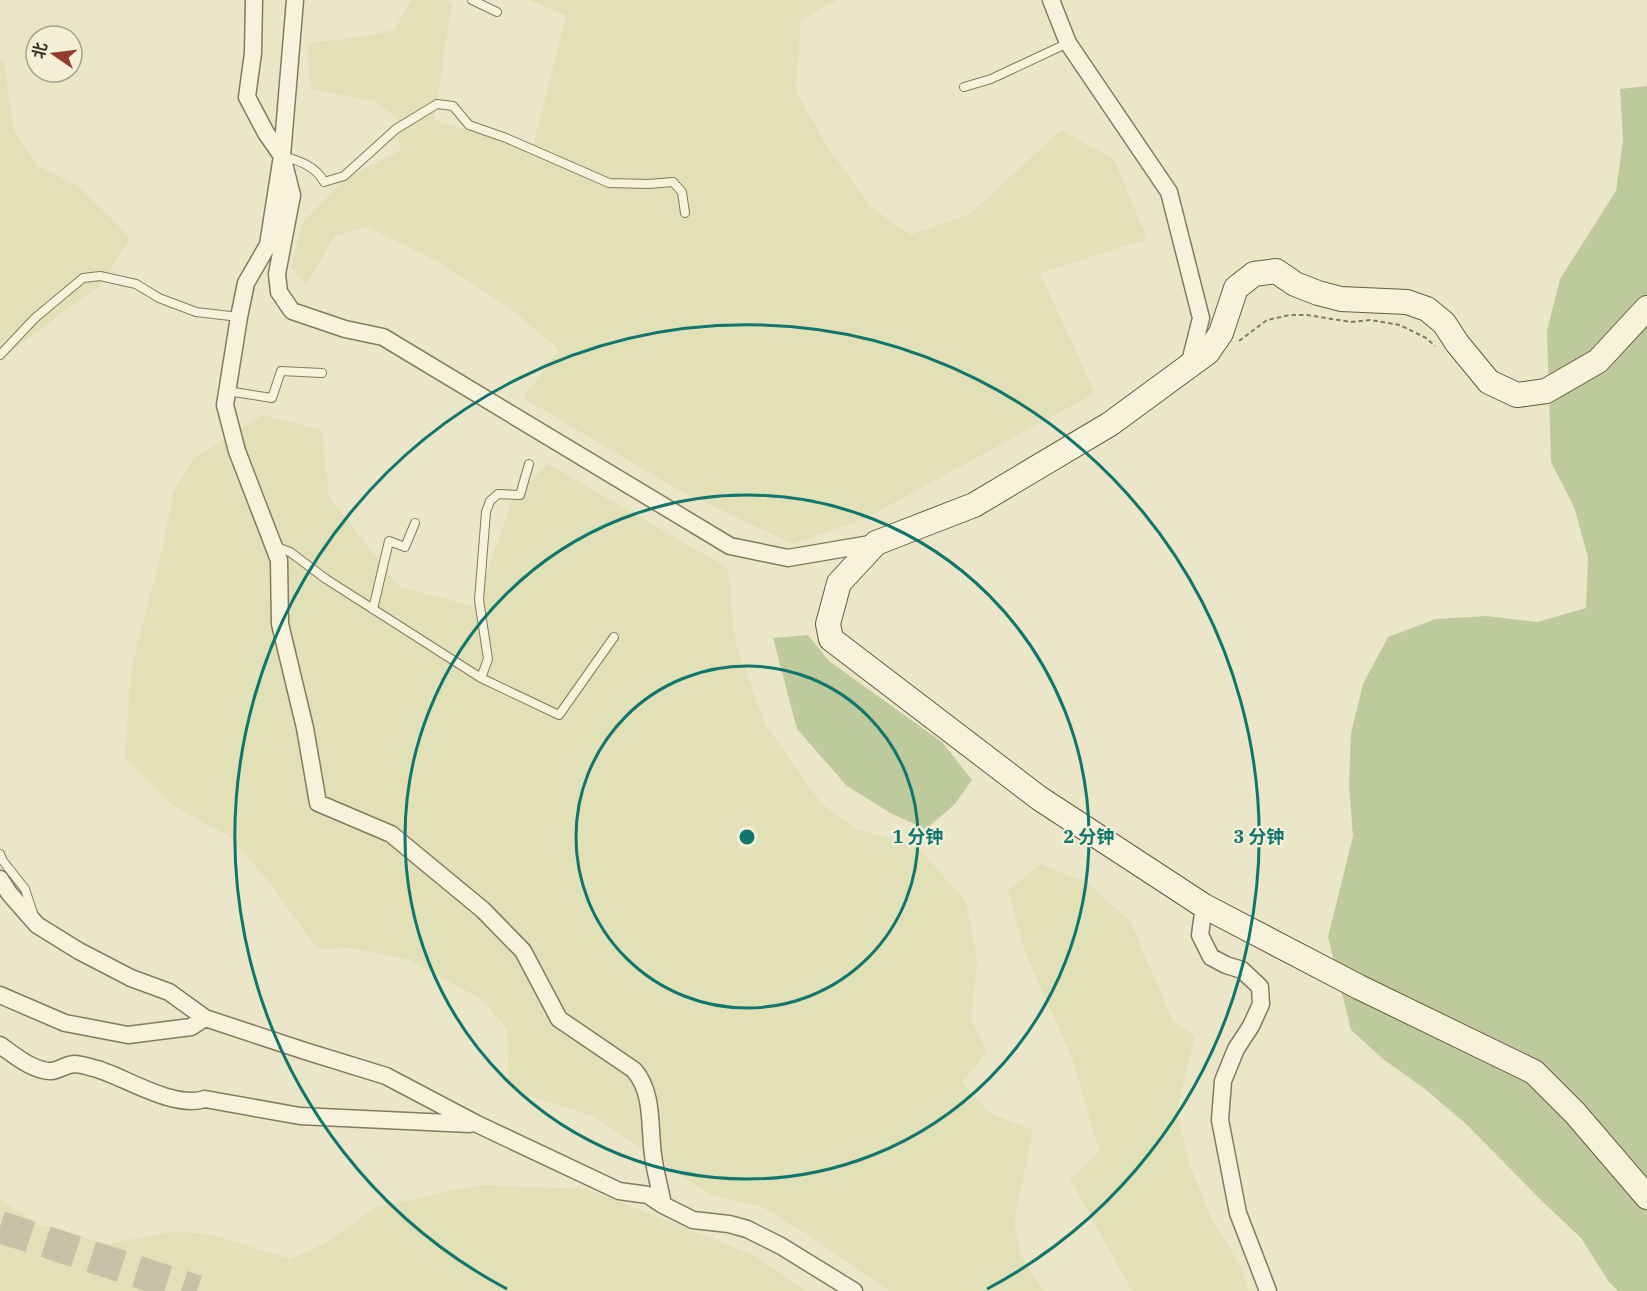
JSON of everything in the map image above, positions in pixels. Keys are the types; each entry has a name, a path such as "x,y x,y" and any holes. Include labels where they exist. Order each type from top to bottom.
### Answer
{"street":[{"path":"254,0 253,52 248,97 266,132 282,156 292,195 277,274 279,292 292,311 383,337 730,546 788,558 876,543 974,505 1110,424 1208,352 1221,333 1236,288 1254,274 1276,271 1295,284 1341,299 1407,302 1427,309 1444,323 1489,382 1517,395 1546,391 1598,362 1647,308"},
{"path":"295,0 282,156 268,245 246,283 225,405 237,451 279,560 280,624 305,728 318,803 391,834 483,910 523,951 560,1019 634,1070 642,1079 648,1100 653,1155 663,1205"},
{"path":"1051,0 1068,43 1169,192 1201,318 1189,366"},
{"path":"876,543 839,583 828,624 831,639 1040,798 1204,906 1359,987 1534,1072 1575,1113 1647,1197"},
{"path":"0,879 9,893 38,925 79,951 131,978 169,992 205,1018 386,1076 477,1124 619,1191 648,1195 693,1220 729,1224 747,1229 781,1246 854,1291"},
{"path":"1204,906 1200,935 1211,957 1242,970 1260,987 1261,1004 1251,1026 1236,1049 1223,1081 1220,1120 1238,1213 1268,1291"},
{"path":"0,995 65,1023 128,1035 191,1027 205,1018"},
{"path":"0,1045 21,1061 43,1070 53,1072 74,1064 97,1069 162,1096 196,1102 205,1099 300,1116 477,1124"}],"lane":[{"path":"472,0 497,12"},
{"path":"964,87 991,79 1068,43"},
{"path":"282,156 303,162 320,174 324,182 344,176 396,129 436,104 453,106 469,125 506,138 609,183 673,182 682,192 685,213"},
{"path":"0,355 35,318 83,278 99,276 136,284 159,298 196,312 239,317"},
{"path":"227,391 272,398 281,371 322,373"},
{"path":"481,678 488,658 479,600 486,512 490,501 498,494 520,495 529,464"},
{"path":"373,609 389,541 405,547 415,523"},
{"path":"274,546 290,552 326,579 481,678 559,715 614,637"},
{"path":"0,854 25,889 38,925"}],"path":[{"path":"1235,344 1267,320 1290,315 1307,315 1351,322 1370,321 1400,325 1426,338 1442,353"}],"green space":[{"path":"412,0 442,0 452,3 434,120 532,150 566,15 529,0 837,0 801,20 796,91 825,143 870,206 910,235 970,214 1061,130 1114,159 1147,239 1040,273 1095,393 866,518 793,544 675,488 523,398 559,350 510,308 436,261 367,227 335,236 306,285 291,267 303,222 345,179 400,151 397,118 373,101 311,89 307,43 362,37 394,30"},
{"path":"0,59 4,61 14,131 38,166 79,187 130,239 99,286 0,359"},
{"path":"1647,86 1647,1291 1618,1291 1609,1282 1581,1238 1466,1124 1425,1089 1383,1059 1351,1030 1328,937 1353,836 1349,785 1351,733 1363,684 1388,637 1436,619 1487,616 1537,622 1586,608 1588,557 1574,507 1551,462 1547,330 1560,279 1616,191 1623,140 1620,89"},
{"path":"262,415 322,430 329,497 400,587 475,607 513,497 548,464 728,568 735,642 765,724 821,803 858,830 915,844 966,902 977,962 971,1019 987,1052 962,1082 989,1113 1033,1130 1014,1222 1021,1256 1044,1291 889,1291 807,1234 762,1207 709,1194 595,1117 509,1089 507,1028 478,997 409,960 351,948 318,950 266,878 229,836 172,805 125,758 131,670 165,537 173,493 193,459"},
{"path":"808,635 829,661 942,742 972,780 955,804 926,829 892,814 847,786 797,729 773,638"},
{"path":"1040,864 1086,882 1130,921 1173,1021 1195,1036 1177,1110 1189,1163 1212,1219 1243,1270 1248,1291 1132,1291 1070,1179 1099,1151 1072,1058 1025,952 1008,891"},
{"path":"480,1185 587,1189 753,1255 806,1291 0,1291 0,1199 38,1224 107,1244 175,1231 213,1235 290,1259 327,1242 376,1207"}],"tunnel":[{"path":"0,1227 197,1291"}]}
